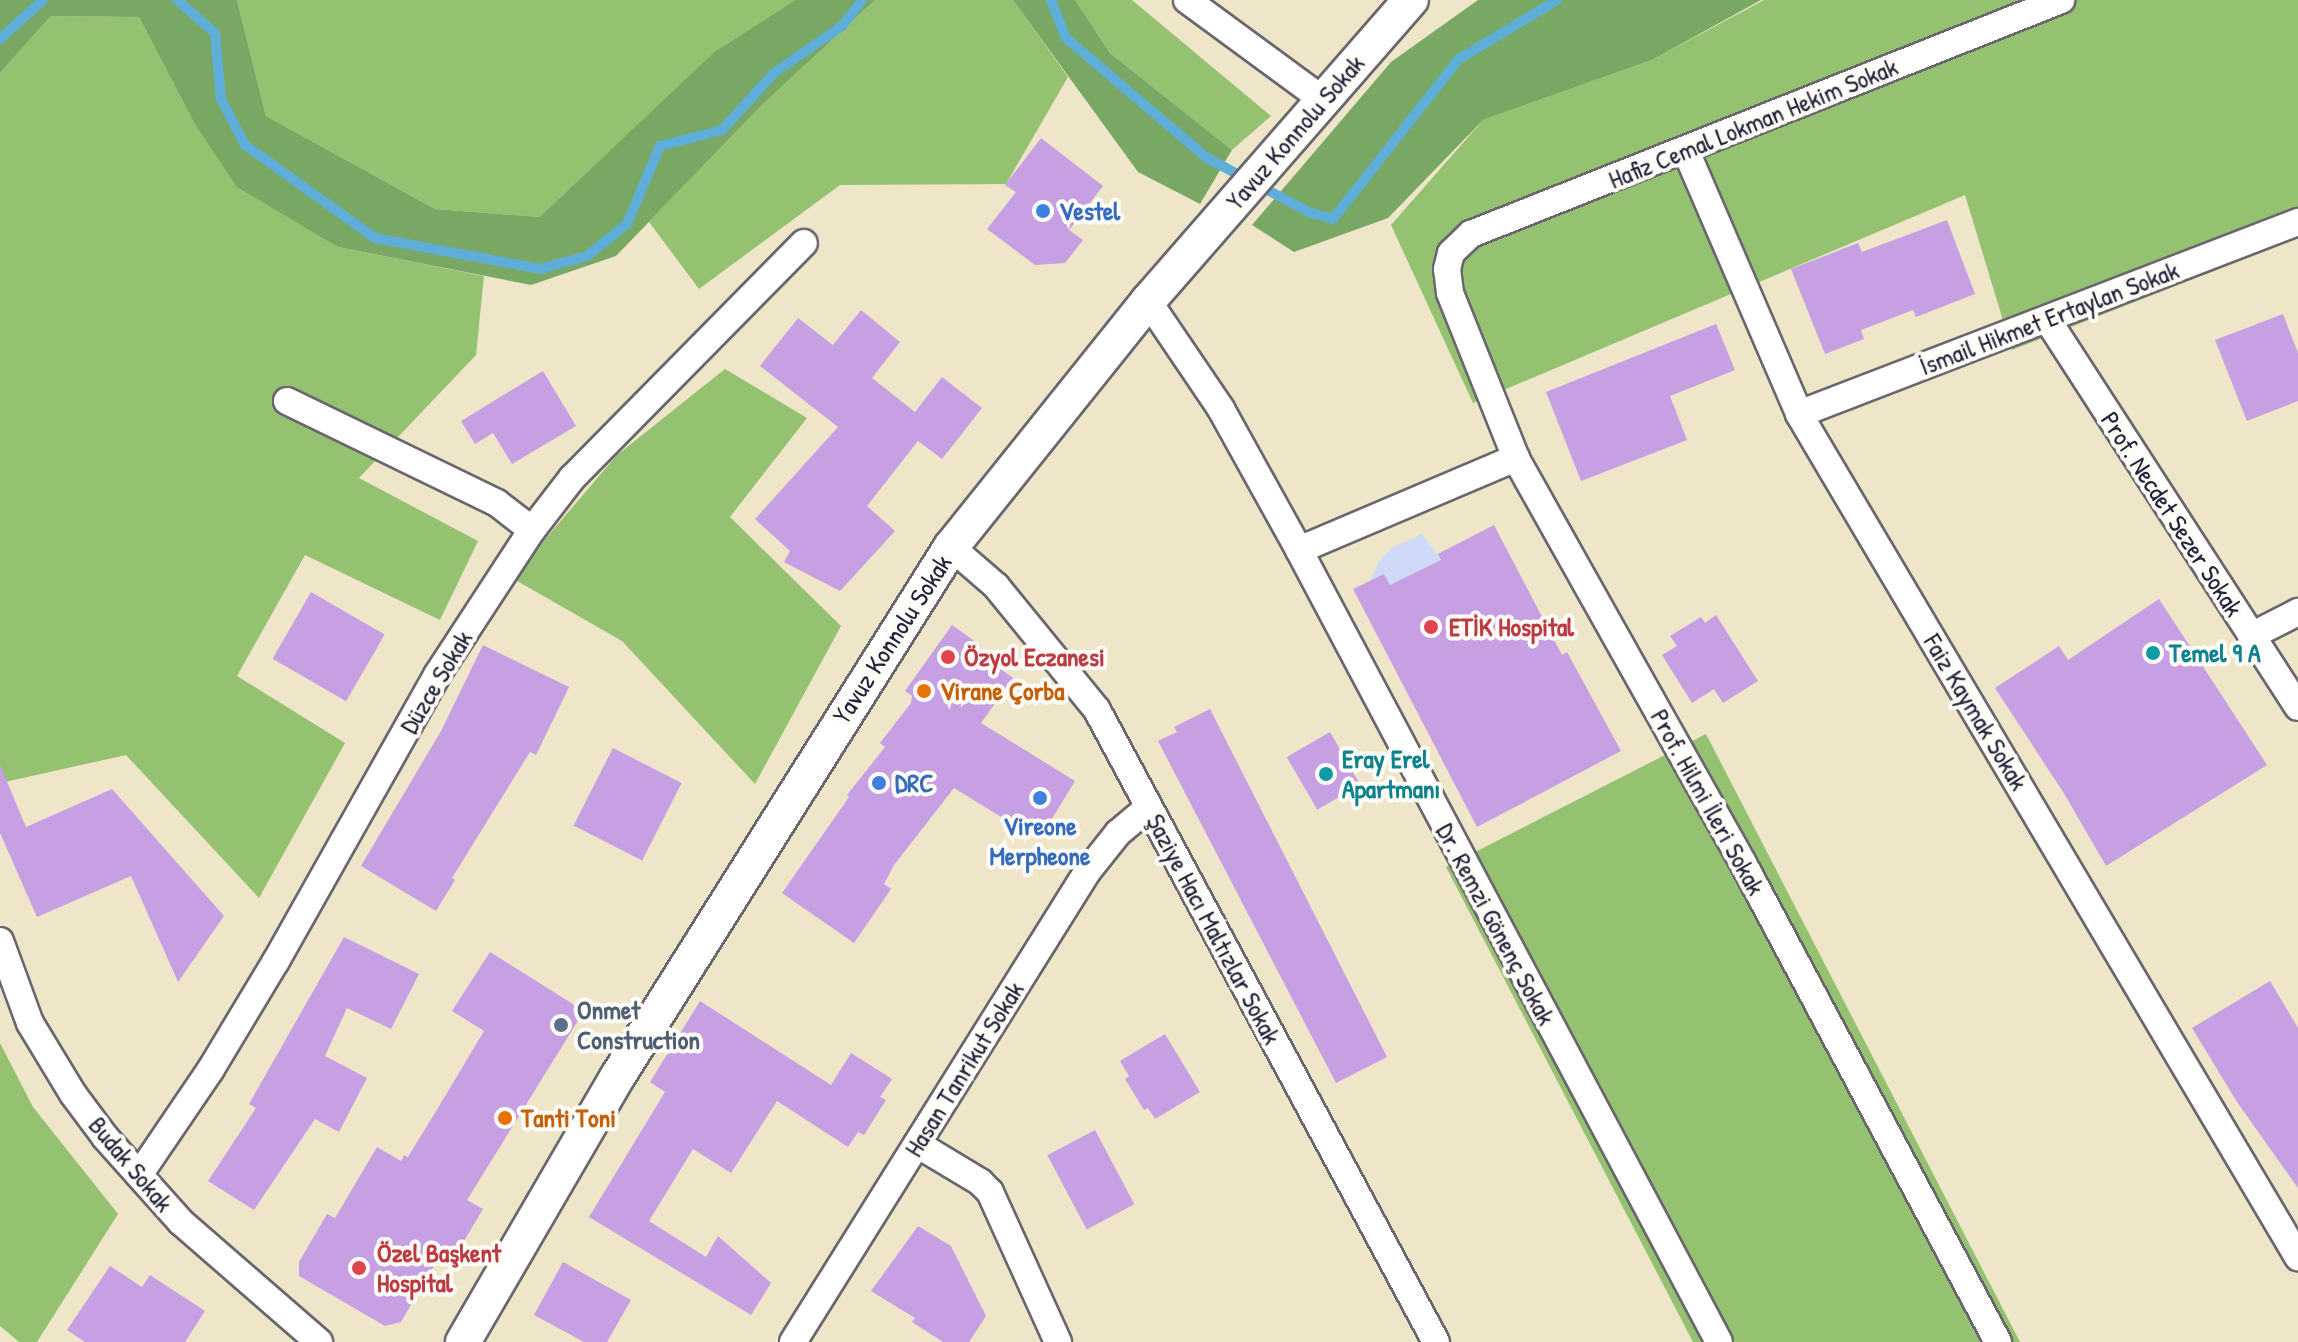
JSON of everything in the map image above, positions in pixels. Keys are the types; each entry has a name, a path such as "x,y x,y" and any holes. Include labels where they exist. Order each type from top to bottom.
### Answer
{"street":[{"path":"1187,0 1322,99"},
{"name":"Yavuz Konnolu Sokak","path":"463,1342 618,1076 951,547 1148,301 1411,0"},
{"name":"Hafiz Cemal Lokman Hekim Sokak","path":"1451,253 1471,234 2061,0"},
{"name":"Faiz Kaymak Sokak","path":"1686,151 1799,414 2298,1257"},
{"name":"İsmail Hikmet Ertaylan Sokak","path":"1799,414 2298,222"},
{"name":"Düzce Sokak","path":"139,1175 244,1015 437,675 532,530 572,478 804,243"},
{"name":"Prof. Hilmi İleri Sokak","path":"1451,253 1447,269 1450,293 1516,458 1743,863 1998,1342"},
{"name":"Dr. Remzi Gönenç Sokak","path":"1148,301 1221,409 1299,550 1719,1342"},
{"name":"Prof. Necdet Sezer Sokak","path":"2047,319 2298,707"},
{"path":"287,401 497,503 532,530"},
{"path":"1299,550 1516,458"},
{"name":"Şaziye Hacı Maltızlar Sokak","path":"951,547 996,586 1069,673 1118,745 1148,808 1436,1342"},
{"path":"2251,636 2298,612"},
{"name":"Hasan Tanrikut Sokak","path":"793,1342 1087,872 1118,833 1148,808"},
{"name":"Budak Sokak","path":"0,941 30,1023 105,1137 181,1222 319,1342"},
{"path":"917,1144 980,1182 990,1192 1058,1342"}],"shaded area":[{"path":"1422,534 1467,596 1363,596 1379,561 1392,548"}],"green space":[{"path":"0,0 237,0 266,116 435,209 540,217 714,52 795,0 875,0 761,106 616,256 531,285 338,247 237,187 193,121 139,17 51,16 0,73"},
{"path":"237,0 795,0 714,52 541,217 435,209 266,116"},
{"path":"875,0 1013,0 1068,77 1006,184 840,185 699,289 649,222 761,106"},
{"path":"1013,0 1075,0 1110,53 1232,150 1200,204 1138,172"},
{"path":"1075,0 1132,0 1271,116 1232,150 1110,53"},
{"path":"1478,0 1761,0 1652,60 1483,120 1388,218 1294,252 1252,225 1391,62"},
{"path":"1764,0 2298,0 2298,238 2012,350 1965,195 1473,403 1391,225 1483,120 1652,60"},
{"path":"51,16 139,17 193,121 338,247 484,276 476,355 359,478 478,541 440,620 305,555 237,676 345,743 259,898 126,755 0,783 0,73"},
{"path":"725,369 807,418 730,517 841,626 755,784 622,641 512,578 617,455"},
{"path":"1706,734 2020,1342 1693,1342 1446,867"},
{"path":"0,1043 33,1107 118,1214 37,1342 19,1342 0,1326"}],"building":[{"name":"Vestel","path":"1041,138 1103,186 1069,230 1083,240 1065,263 1035,265 987,229 1016,192 1005,185"},
{"path":"1947,220 1975,294 1916,317 1913,310 1861,330 1864,339 1825,354 1791,269 1858,243 1862,252"},
{"path":"861,310 900,342 872,378 915,412 942,377 982,408 942,459 918,441 867,506 895,531 840,591 784,562 790,551 755,519 838,427 760,366 798,318 833,345"},
{"path":"2283,314 2298,353 2298,401 2247,421 2215,340"},
{"path":"1716,324 1735,370 1670,396 1687,440 1581,481 1546,392"},
{"path":"543,371 576,426 512,464 493,433 475,444 461,421"},
{"path":"1494,525 1562,655 1567,652 1621,751 1477,827 1353,589 1384,574 1390,585 1441,560 1438,554"},
{"path":"311,592 385,634 346,701 272,659"},
{"path":"2159,599 2267,765 2106,866 2065,795 1995,688 2059,646 2068,660"},
{"path":"1716,615 1758,681 1723,703 1714,689 1692,703 1662,655 1677,646 1670,636 1701,617 1705,623"},
{"path":"952,625 980,645 976,651 1013,678 981,723 1075,781 1039,840 954,788 894,865 884,884 891,889 854,943 782,893 849,797 847,795 885,747 880,743 911,703 912,696 905,691"},
{"path":"483,645 569,687 536,755 530,752 452,878 455,880 436,911 361,866 441,731"},
{"path":"1210,709 1387,1057 1336,1083 1158,741 1177,732 1174,727"},
{"name":"Eray Erel Apartmanı","path":"1330,732 1360,785 1317,810 1287,757"},
{"path":"613,748 682,783 642,860 574,826"},
{"path":"0,765 26,827 112,789 224,916 178,982 131,876 37,917 0,833"},
{"path":"344,937 419,974 391,1029 347,1008 325,1056 367,1078 339,1132 315,1119 254,1210 208,1181 256,1108 249,1104"},
{"path":"490,952 584,1011 467,1200 483,1209 455,1256 444,1249 401,1322 385,1326 299,1276 299,1262 327,1214 335,1218 377,1147 401,1161 404,1155 408,1157 484,1031 452,1011"},
{"path":"2270,981 2298,1028 2298,1188 2237,1102 2192,1028"},
{"path":"700,1001 831,1085 851,1053 892,1079 880,1097 886,1100 864,1135 858,1132 848,1147 777,1101 731,1173 693,1149 649,1221 706,1257 718,1236 771,1283 751,1315 589,1217 665,1092 650,1082"},
{"path":"1165,1034 1200,1092 1155,1119 1148,1108 1144,1110 1125,1079 1129,1076 1120,1061"},
{"path":"1095,1130 1134,1204 1087,1230 1047,1155"},
{"path":"918,1226 951,1246 986,1316 969,1342 943,1342 912,1322 915,1318 871,1291"},
{"path":"563,1262 631,1300 607,1342 584,1342 534,1315"},
{"path":"110,1266 142,1287 150,1275 205,1311 185,1342 85,1342 67,1330"}],"waterway":[{"path":"0,39 43,0"},
{"path":"177,0 215,33 221,99 245,145 375,238 540,269 587,256 627,224 660,146 722,130 774,73 842,26 862,0"},
{"path":"1051,0 1066,38 1207,158 1309,212 1333,219 1459,59 1557,0"}],"place":[{"name":"Vestel","path":"1043,211"},
{"name":"ETİK Hospital","path":"1431,627"},
{"name":"Temel 9 A","path":"2153,653"},
{"name":"Özyol Eczanesi","path":"948,657"},
{"name":"Virane Çorba","path":"924,691"},
{"name":"Eray Erel Apartmanı","path":"1326,774"},
{"name":"DRC","path":"879,783"},
{"name":"Vireone Merpheone","path":"1040,798"},
{"name":"Onmet Construction","path":"561,1025"},
{"name":"Tanti Toni","path":"505,1118"},
{"name":"Özel Başkent Hospital","path":"359,1268"}]}
